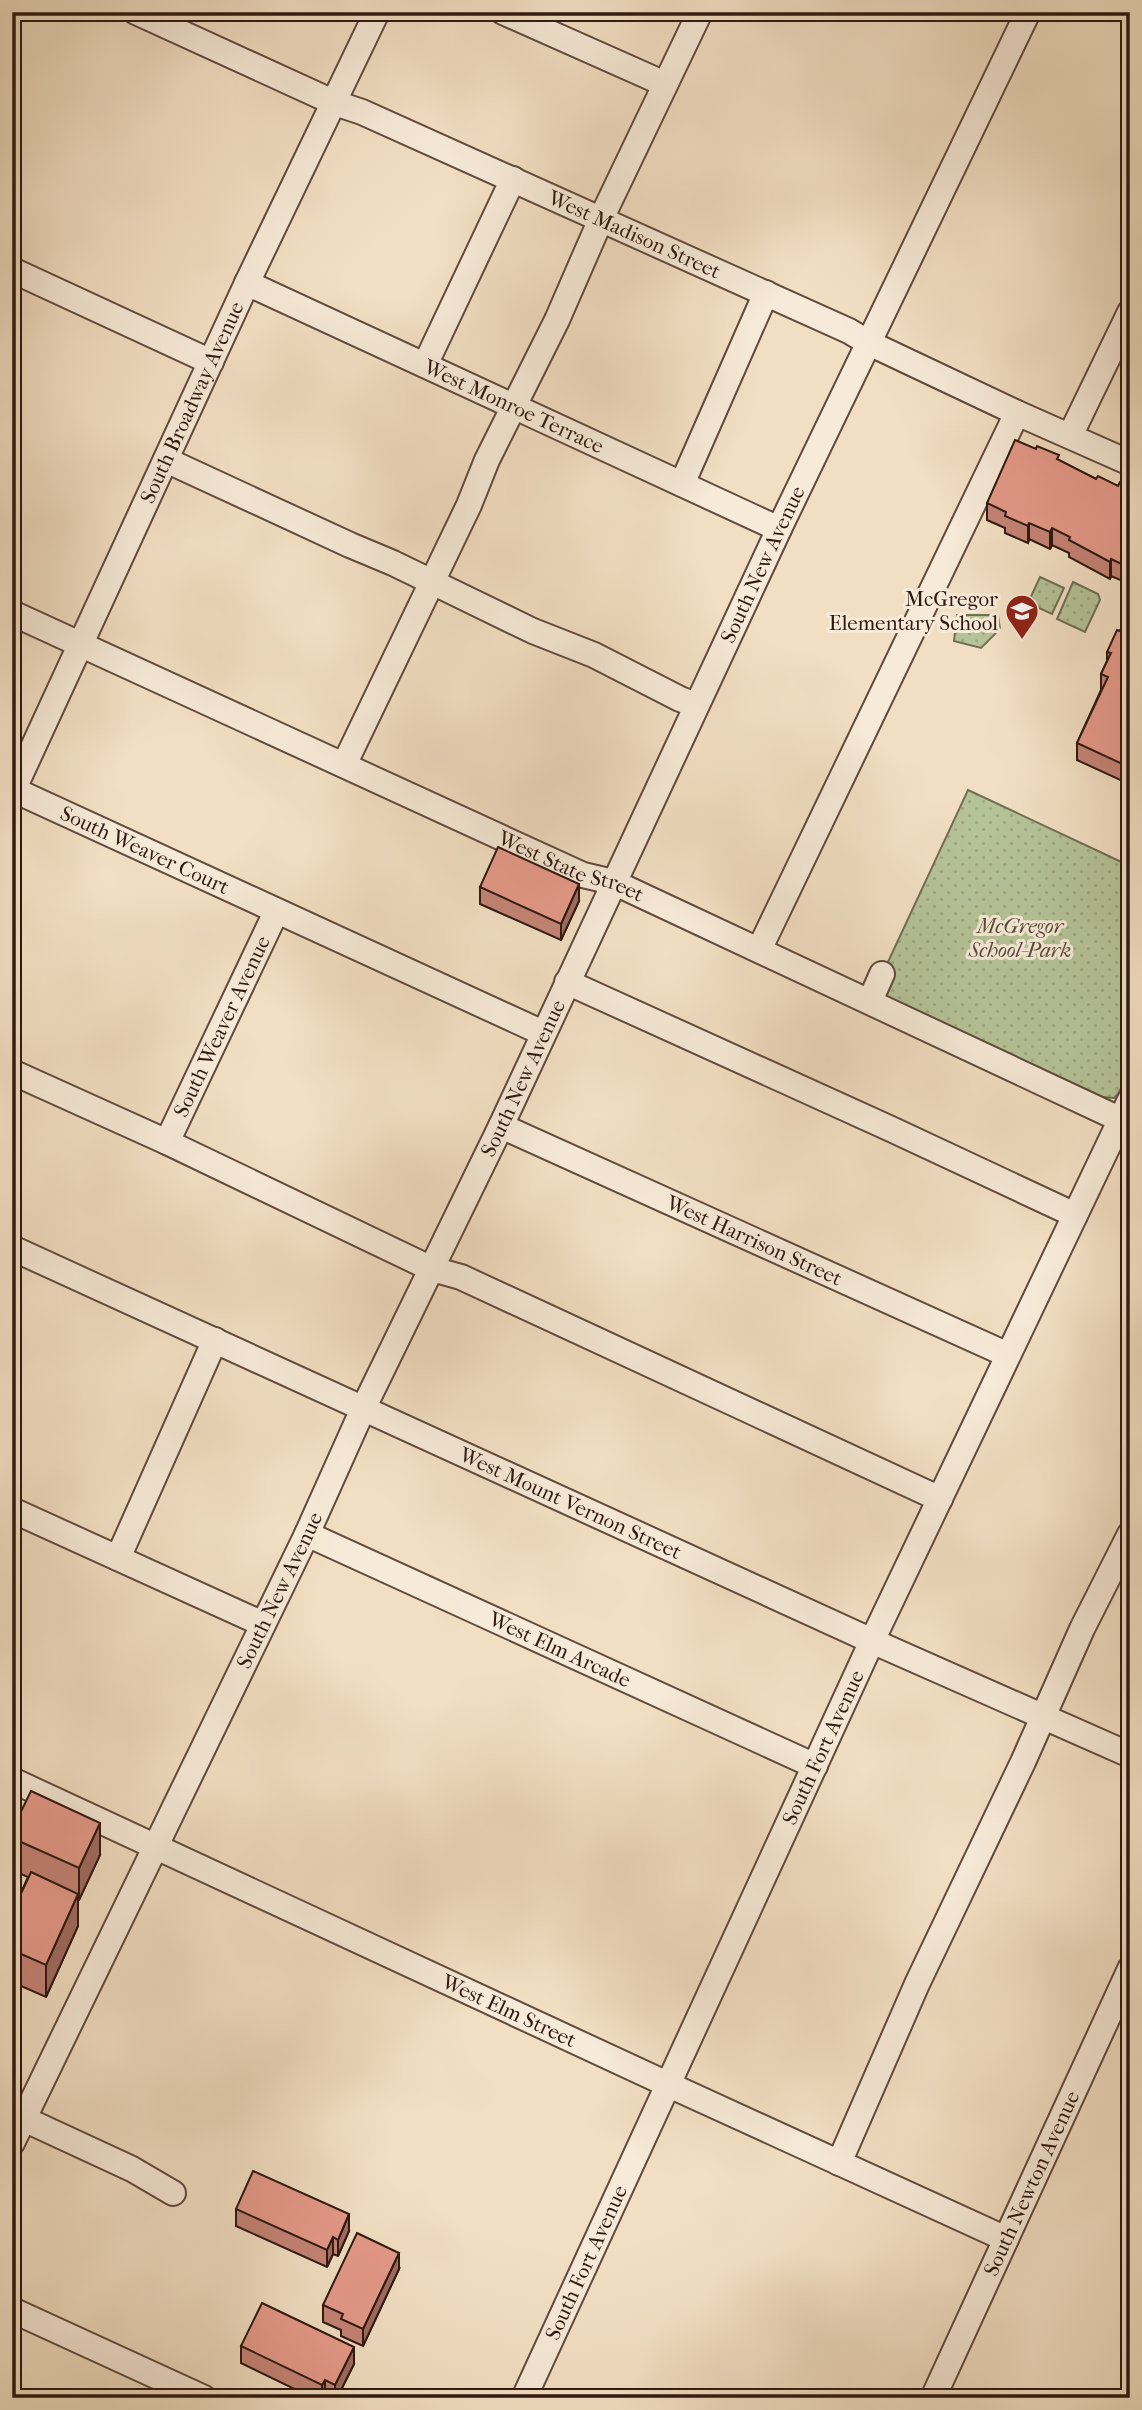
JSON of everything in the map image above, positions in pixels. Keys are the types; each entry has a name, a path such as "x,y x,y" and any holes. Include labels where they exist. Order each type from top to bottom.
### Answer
{"street":[{"name":"South Broadway Avenue","path":"13,792 247,283 377,12"},
{"path":"503,12 544,21 665,84"},
{"path":"344,765 433,582 487,460 557,320 601,219 699,12"},
{"name":"South New Avenue","path":"12,2143 307,1534 363,1409 501,1126 779,529 1028,12"},
{"name":"West Madison Street","path":"138,13 766,293 1017,413 1130,463"},
{"path":"425,365 513,179"},
{"path":"12,270 211,362"},
{"name":"West Monroe Terrace","path":"247,283 779,529"},
{"path":"682,484 766,293"},
{"path":"1070,436 1130,312"},
{"path":"759,950 1017,413"},
{"path":"166,460 433,582 533,631 594,655 696,705"},
{"name":"West State Street","path":"12,613 583,875 613,882 870,1001 1127,1114"},
{"name":"South Weaver Court","path":"13,792 543,1033"},
{"name":"South Weaver Avenue","path":"167,1142 276,912"},
{"path":"870,1001 882,974"},
{"path":"567,982 1075,1215"},
{"path":"12,1072 167,1142 432,1269 461,1277 940,1499"},
{"name":"South Fort Avenue","path":"524,2398 872,1641 1075,1215 1127,1114"},
{"name":"West Harrison Street","path":"501,1126 1008,1355"},
{"name":"West Mount Vernon Street","path":"12,1248 872,1641 1130,1755"},
{"path":"118,1558 215,1340"},
{"path":"12,1510 263,1624"},
{"name":"West Elm Arcade","path":"307,1534 815,1766"},
{"path":"839,2162 911,1996 1044,1717 1082,1629 1130,1534"},
{"name":"West Elm Street","path":"12,1780 1006,2239"},
{"name":"South Newton Avenue","path":"933,2398 1130,1969"},
{"path":"24,2119 132,2169 173,2193"},
{"path":"12,2310 204,2398"}],"green space":[{"path":"1040,577 1064,588 1052,614 1028,603"},
{"path":"1073,582 1098,594 1100,600 1085,632 1057,619"},
{"path":"957,615 998,615 1000,629 981,648 954,641"},
{"name":"McGregor School-Park","path":"968,790 1130,866 1130,1070 1114,1098 1102,1097 874,992"}],"building":[{"path":"1015,440 1059,455 1057,459 1096,479 1098,476 1118,486 1120,482 1130,487 1130,568 1111,559 1110,562 1052,528 1050,532 1005,516 1006,512 987,503"},
{"path":"1130,610 1129,767 1077,743 1108,677 1101,674 1111,653 1107,652"},
{"path":"498,847 579,884 561,924 480,887"},
{"path":"31,1791 100,1823 79,1868 12,1838 12,1830"},
{"path":"31,1872 78,1894 46,1965 12,1950 12,1913"},
{"path":"253,2171 349,2214 338,2240 333,2237 327,2250 236,2209"},
{"path":"357,2233 399,2253 363,2329 341,2319 343,2314 323,2305"},
{"path":"262,2303 354,2347 335,2385 325,2380 322,2385 241,2346"}],"place":[{"name":"McGregor Elementary School","path":"1022,641"}]}
